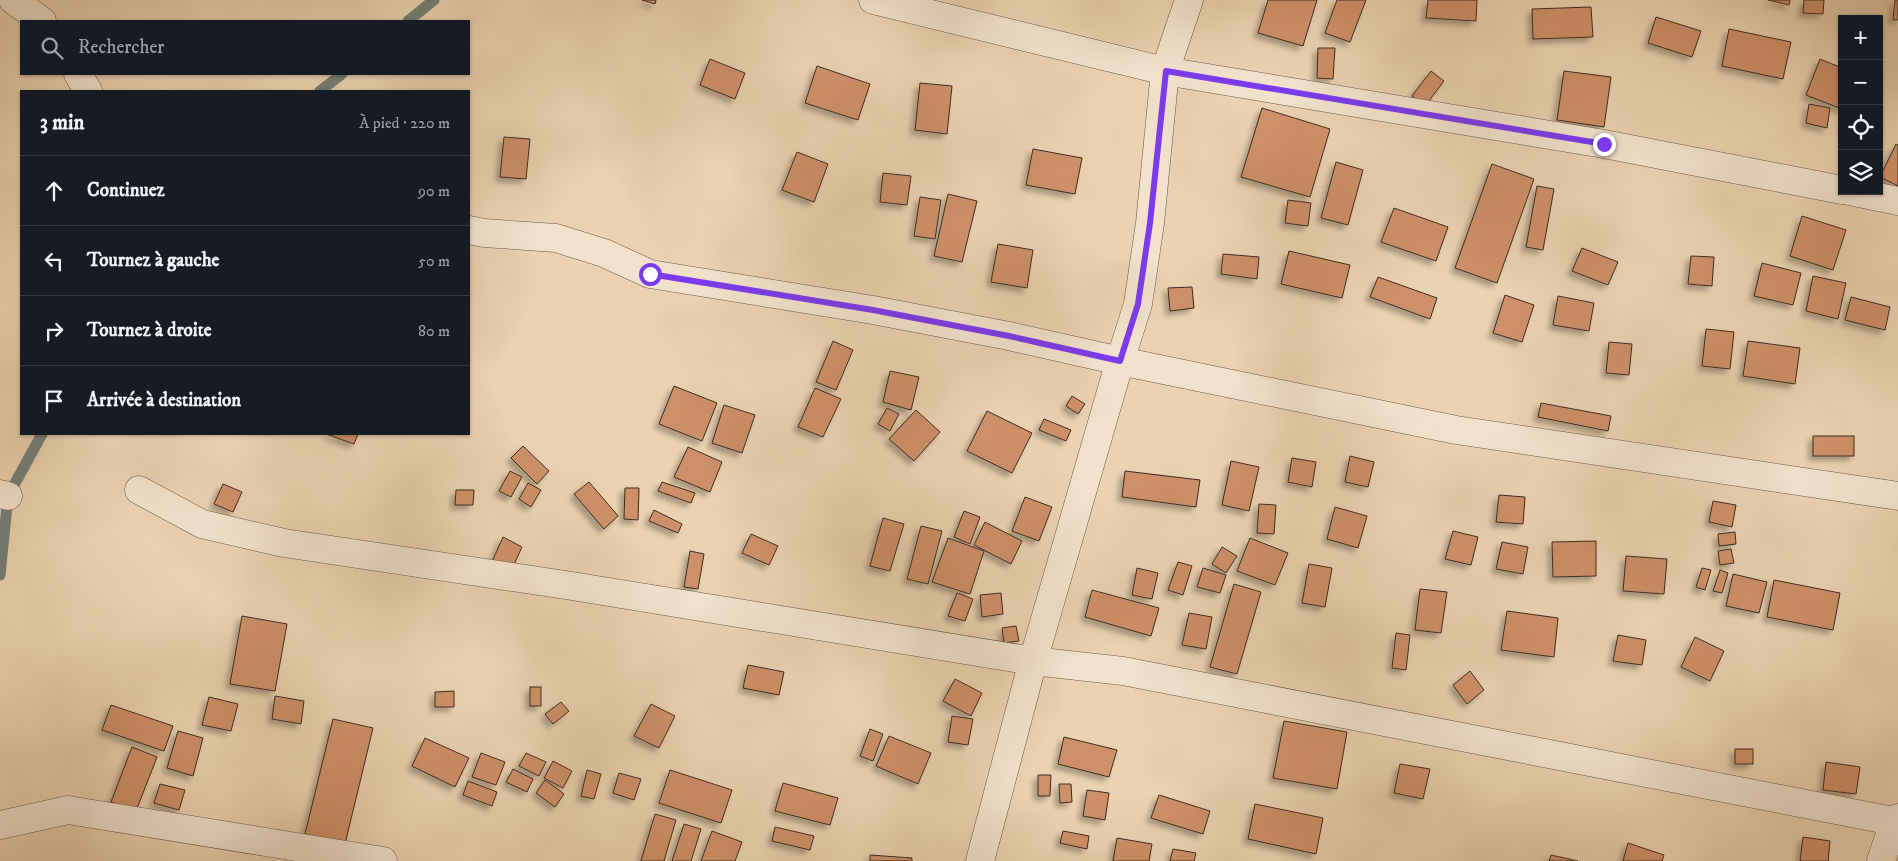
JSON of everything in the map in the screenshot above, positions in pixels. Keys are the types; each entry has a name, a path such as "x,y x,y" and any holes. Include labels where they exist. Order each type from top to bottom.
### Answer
{"street":[{"path":"12,0 41,20"},
{"path":"873,0 1166,71 1604,144 1838,189"},
{"path":"980,861 1033,660 1138,304 1150,223 1166,71 1189,0"},
{"path":"79,75 87,90"},
{"path":"1869,195 1898,201"},
{"path":"470,230 484,233 556,238 604,253 650,274 873,310 1009,336 1120,361 1456,430 1898,496"},
{"path":"139,490 202,524 284,543 1033,660 1124,672 1897,821 1881,861"},
{"path":"0,825 68,810 382,861"}],"building":[{"path":"642,0 656,0 655,4"},
{"path":"1268,0 1317,0 1303,46 1258,33"},
{"path":"1337,0 1366,0 1350,42 1325,33"},
{"path":"1428,0 1477,0 1476,21 1426,18"},
{"path":"1768,0 1790,0 1789,5"},
{"path":"1804,0 1824,0 1823,14 1803,13"},
{"path":"1895,0 1898,0 1898,20 1893,20"},
{"path":"1591,7 1593,37 1533,39 1532,9"},
{"path":"1656,17 1701,31 1692,57 1648,43"},
{"path":"1729,29 1791,42 1783,79 1722,66"},
{"path":"1318,48 1335,48 1333,79 1317,78"},
{"path":"710,59 745,73 735,99 700,85"},
{"path":"1820,59 1838,66 1838,107 1806,95"},
{"path":"817,66 870,84 858,120 805,103"},
{"path":"1431,71 1444,81 1425,106 1412,96"},
{"path":"1564,71 1611,77 1604,127 1557,120"},
{"path":"920,83 952,86 947,134 915,130"},
{"path":"1809,104 1830,108 1827,128 1806,123"},
{"path":"1262,108 1330,129 1310,197 1241,177"},
{"path":"504,137 530,139 526,179 500,177"},
{"path":"1896,144 1898,145 1898,186 1883,178 1883,171"},
{"path":"1033,149 1082,158 1075,194 1026,185"},
{"path":"797,152 828,164 814,202 782,190"},
{"path":"1336,162 1363,170 1348,225 1321,218"},
{"path":"1492,164 1534,179 1497,283 1455,268"},
{"path":"883,173 911,176 907,205 880,202"},
{"path":"1537,186 1554,189 1543,250 1526,247"},
{"path":"948,194 977,201 962,262 934,256"},
{"path":"920,197 941,200 935,239 914,236"},
{"path":"1288,200 1311,203 1308,226 1285,223"},
{"path":"1394,208 1448,227 1436,261 1381,242"},
{"path":"1802,216 1846,230 1833,270 1790,256"},
{"path":"998,244 1033,250 1027,288 991,282"},
{"path":"1582,248 1618,262 1608,285 1572,271"},
{"path":"1289,251 1350,265 1342,298 1281,284"},
{"path":"1223,254 1259,257 1257,279 1221,274"},
{"path":"1691,256 1714,257 1712,286 1688,284"},
{"path":"1762,263 1801,273 1793,305 1754,296"},
{"path":"1813,276 1846,283 1838,319 1806,311"},
{"path":"1378,277 1437,298 1430,319 1370,297"},
{"path":"1192,287 1194,308 1170,311 1168,288"},
{"path":"1505,295 1534,305 1522,342 1493,333"},
{"path":"1558,296 1594,303 1589,331 1553,325"},
{"path":"1851,297 1890,307 1885,330 1845,320"},
{"path":"1706,329 1734,332 1730,369 1702,366"},
{"path":"833,341 853,350 836,390 816,382"},
{"path":"1748,341 1800,348 1795,384 1743,376"},
{"path":"1609,342 1632,344 1629,375 1606,373"},
{"path":"890,371 919,377 911,410 883,402"},
{"path":"674,386 717,403 702,441 659,424"},
{"path":"815,388 841,399 823,437 798,427"},
{"path":"1072,396 1085,404 1078,414 1066,406"},
{"path":"1541,403 1611,416 1608,431 1538,417"},
{"path":"724,405 755,415 742,453 712,443"},
{"path":"887,408 899,414 890,431 878,424"},
{"path":"916,410 940,432 914,461 889,439"},
{"path":"987,411 1032,433 1012,473 967,451"},
{"path":"1044,419 1071,430 1066,441 1039,430"},
{"path":"329,435 358,435 354,444"},
{"path":"1813,436 1854,436 1854,456 1813,456"},
{"path":"523,446 549,471 537,484 511,458"},
{"path":"688,447 722,462 710,492 674,477"},
{"path":"1350,456 1374,462 1368,487 1345,482"},
{"path":"1292,458 1316,462 1312,487 1288,482"},
{"path":"1231,461 1259,467 1249,511 1222,505"},
{"path":"510,471 522,477 511,497 499,491"},
{"path":"1125,471 1200,480 1196,507 1122,497"},
{"path":"589,482 618,516 604,529 574,494"},
{"path":"662,482 695,493 691,503 658,491"},
{"path":"528,483 541,490 531,507 519,499"},
{"path":"223,484 242,492 233,512 214,504"},
{"path":"625,488 639,488 638,520 624,519"},
{"path":"456,490 474,490 473,505 455,505"},
{"path":"1499,495 1525,497 1523,524 1496,522"},
{"path":"1025,497 1052,507 1039,541 1012,531"},
{"path":"1713,501 1736,505 1732,527 1709,522"},
{"path":"1259,504 1276,505 1274,534 1257,533"},
{"path":"1335,507 1367,516 1358,548 1327,539"},
{"path":"654,510 682,524 678,533 649,521"},
{"path":"964,511 980,517 970,544 954,537"},
{"path":"883,518 904,524 890,571 870,566"},
{"path":"985,522 1022,541 1011,564 974,545"},
{"path":"921,526 942,531 928,584 907,579"},
{"path":"1453,531 1478,537 1471,565 1445,559"},
{"path":"1735,532 1736,544 1719,546 1718,534"},
{"path":"751,534 778,546 769,565 742,553"},
{"path":"503,537 522,547 510,573 491,564"},
{"path":"948,538 984,551 970,594 932,582"},
{"path":"1250,538 1288,553 1275,585 1237,571"},
{"path":"1596,541 1596,576 1553,577 1552,542"},
{"path":"1502,542 1528,547 1523,574 1496,569"},
{"path":"1222,547 1237,556 1226,573 1212,564"},
{"path":"1731,549 1734,563 1720,565 1718,551"},
{"path":"690,551 704,554 698,589 684,587"},
{"path":"1626,556 1667,559 1664,594 1623,591"},
{"path":"1178,562 1192,566 1183,595 1168,590"},
{"path":"1309,564 1332,568 1325,607 1302,603"},
{"path":"1137,568 1158,573 1152,599 1132,595"},
{"path":"1203,568 1226,575 1220,593 1197,587"},
{"path":"1702,568 1711,570 1705,590 1696,587"},
{"path":"1720,570 1728,573 1722,593 1713,591"},
{"path":"1733,574 1767,582 1759,613 1726,606"},
{"path":"1774,580 1840,593 1833,630 1767,617"},
{"path":"1234,584 1261,592 1237,674 1210,667"},
{"path":"1420,589 1447,592 1441,633 1415,630"},
{"path":"1092,590 1159,608 1151,636 1085,617"},
{"path":"957,593 973,599 965,621 948,616"},
{"path":"1001,593 1003,614 982,617 980,595"},
{"path":"1507,611 1558,618 1554,657 1501,650"},
{"path":"1189,613 1212,617 1206,649 1182,645"},
{"path":"242,616 287,624 275,691 230,684"},
{"path":"1016,626 1019,641 1004,643 1002,628"},
{"path":"1396,633 1410,635 1406,670 1392,668"},
{"path":"1618,635 1646,640 1642,665 1613,661"},
{"path":"1695,637 1724,651 1710,681 1681,667"},
{"path":"748,665 784,672 779,695 743,688"},
{"path":"1470,671 1484,690 1467,704 1453,685"},
{"path":"955,679 982,693 971,716 943,701"},
{"path":"530,687 541,687 541,706 530,706"},
{"path":"454,691 454,707 435,707 435,692"},
{"path":"275,696 304,701 301,724 272,719"},
{"path":"209,697 238,704 231,731 202,725"},
{"path":"561,702 569,711 553,724 545,714"},
{"path":"651,704 675,716 659,748 634,736"},
{"path":"111,705 173,726 164,751 102,730"},
{"path":"952,716 973,719 968,745 948,742"},
{"path":"333,719 373,728 345,844 305,834"},
{"path":"1284,721 1347,732 1337,789 1273,778"},
{"path":"870,729 883,734 873,761 860,756"},
{"path":"178,731 203,738 193,776 167,768"},
{"path":"889,736 931,753 918,784 876,766"},
{"path":"1064,737 1117,750 1109,777 1058,764"},
{"path":"425,738 469,758 455,787 412,766"},
{"path":"132,747 157,757 136,811 111,802"},
{"path":"1735,749 1753,749 1753,764 1735,764"},
{"path":"481,753 505,762 496,785 472,777"},
{"path":"526,753 546,762 539,776 519,766"},
{"path":"553,761 572,771 563,788 544,778"},
{"path":"1826,762 1860,767 1856,794 1823,790"},
{"path":"1400,764 1430,769 1423,799 1394,793"},
{"path":"513,769 533,779 527,792 506,782"},
{"path":"587,770 601,774 594,799 581,796"},
{"path":"670,770 732,790 721,823 659,803"},
{"path":"619,773 641,779 634,800 613,793"},
{"path":"1038,775 1051,775 1050,796 1038,796"},
{"path":"545,780 564,794 555,807 536,793"},
{"path":"468,781 497,792 492,806 463,795"},
{"path":"783,783 838,798 830,825 775,811"},
{"path":"160,784 185,790 179,810 154,803"},
{"path":"1059,784 1071,784 1072,802 1060,803"},
{"path":"1087,790 1109,793 1105,820 1083,816"},
{"path":"1159,795 1210,811 1203,834 1151,818"},
{"path":"1255,804 1323,818 1316,854 1248,839"},
{"path":"655,814 676,820 664,861 641,861"},
{"path":"684,824 701,829 691,861 672,861"},
{"path":"775,827 814,836 810,850 772,841"},
{"path":"712,831 742,842 735,861 701,861"},
{"path":"1063,831 1089,836 1087,849 1060,843"},
{"path":"1803,837 1830,841 1828,861 1800,861"},
{"path":"1117,838 1152,844 1149,861 1113,861"},
{"path":"1628,843 1664,855 1662,861 1623,861"},
{"path":"1173,849 1196,853 1194,861 1170,861"},
{"path":"870,855 912,858 912,861 870,861"},
{"path":"1551,855 1578,861 1549,861"}],"waterway":[{"path":"409,20 434,0"},
{"path":"321,90 341,75"},
{"path":"0,575 8,496 41,435"}],"route":[{"path":"650,274 873,310 1009,336 1120,361 1138,304 1150,223 1166,71 1604,144"}]}
